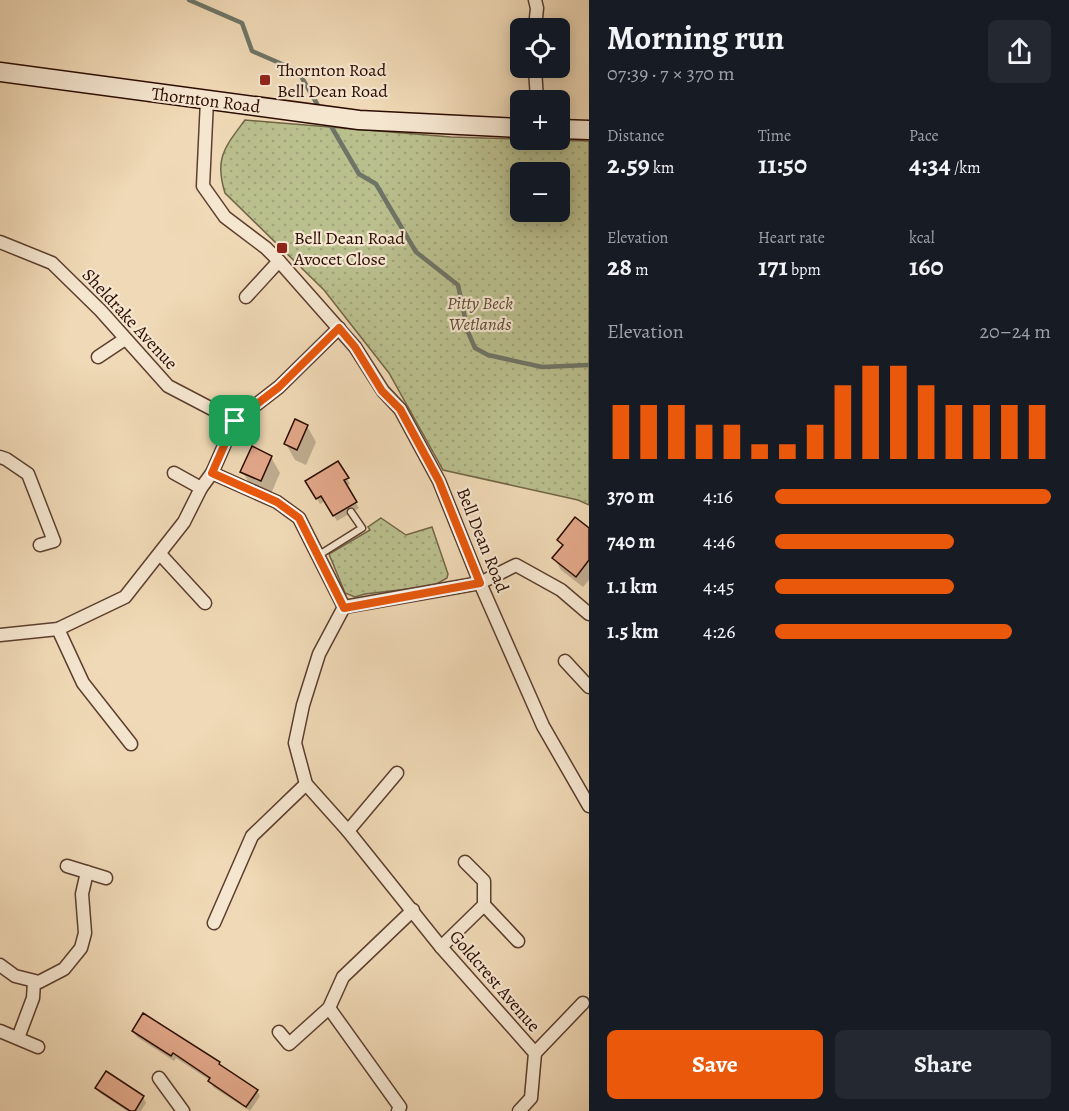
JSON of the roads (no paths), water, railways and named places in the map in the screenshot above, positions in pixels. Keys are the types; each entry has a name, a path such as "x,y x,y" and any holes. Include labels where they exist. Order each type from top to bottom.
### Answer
{"main road":[{"name":"Thornton Road","path":"0,72 359,120 510,128"},
{"path":"570,129 589,130"}],"street":[{"path":"535,0 536,18"},
{"name":"Bell Dean Road","path":"207,100 203,186 225,217 266,248 339,328 355,347 382,391 400,409 439,481 480,583 543,726 589,806"},
{"name":"Sheldrake Avenue","path":"0,242 52,263 101,311 168,386 235,421"},
{"path":"246,297 279,261"},
{"path":"0,635 58,629 125,597 184,522 201,488 212,473 235,421 279,387 339,328"},
{"path":"98,357 125,339"},
{"path":"3,458 28,474 54,541 40,545"},
{"path":"174,473 201,488"},
{"path":"212,473 277,502 299,518 344,608"},
{"path":"160,554 205,603"},
{"path":"344,608 480,583 516,565 561,590 589,614"},
{"path":"214,923 252,836 306,784 295,743 303,705 319,654 344,608"},
{"path":"58,629 83,683 131,744"},
{"path":"565,661 589,687"},
{"path":"348,831 397,773"},
{"name":"Goldcrest Avenue","path":"306,784 348,831 441,947 535,1053 531,1098 519,1111"},
{"path":"465,862 484,881 484,905 518,941"},
{"path":"68,866 106,878"},
{"path":"0,965 15,976 34,982 39,982 64,969 81,948 85,933 82,894 87,872"},
{"path":"441,947 484,905"},
{"path":"279,1032 289,1044 329,1008 343,977 413,910"},
{"path":"18,1038 33,998 34,982"},
{"path":"535,1053 583,1003"},
{"path":"329,1008 400,1107 398,1111"},
{"path":"0,1031 38,1047"},
{"path":"159,1078 183,1111"}],"lane":[{"path":"319,555 362,528 351,512"}],"waterway":[{"path":"189,0 242,23 252,51 298,71 320,109"},
{"path":"328,121 359,174 376,184 416,252 458,285 468,332 475,348 488,355 542,367 589,365"}],"place":[{"name":"Thornton Road Bell Dean Road","path":"265,80"},
{"name":"Bell Dean Road Avocet Close","path":"282,248"}],"park label":[{"name":"Pitty Beck Wetlands","path":"480,313"}]}
